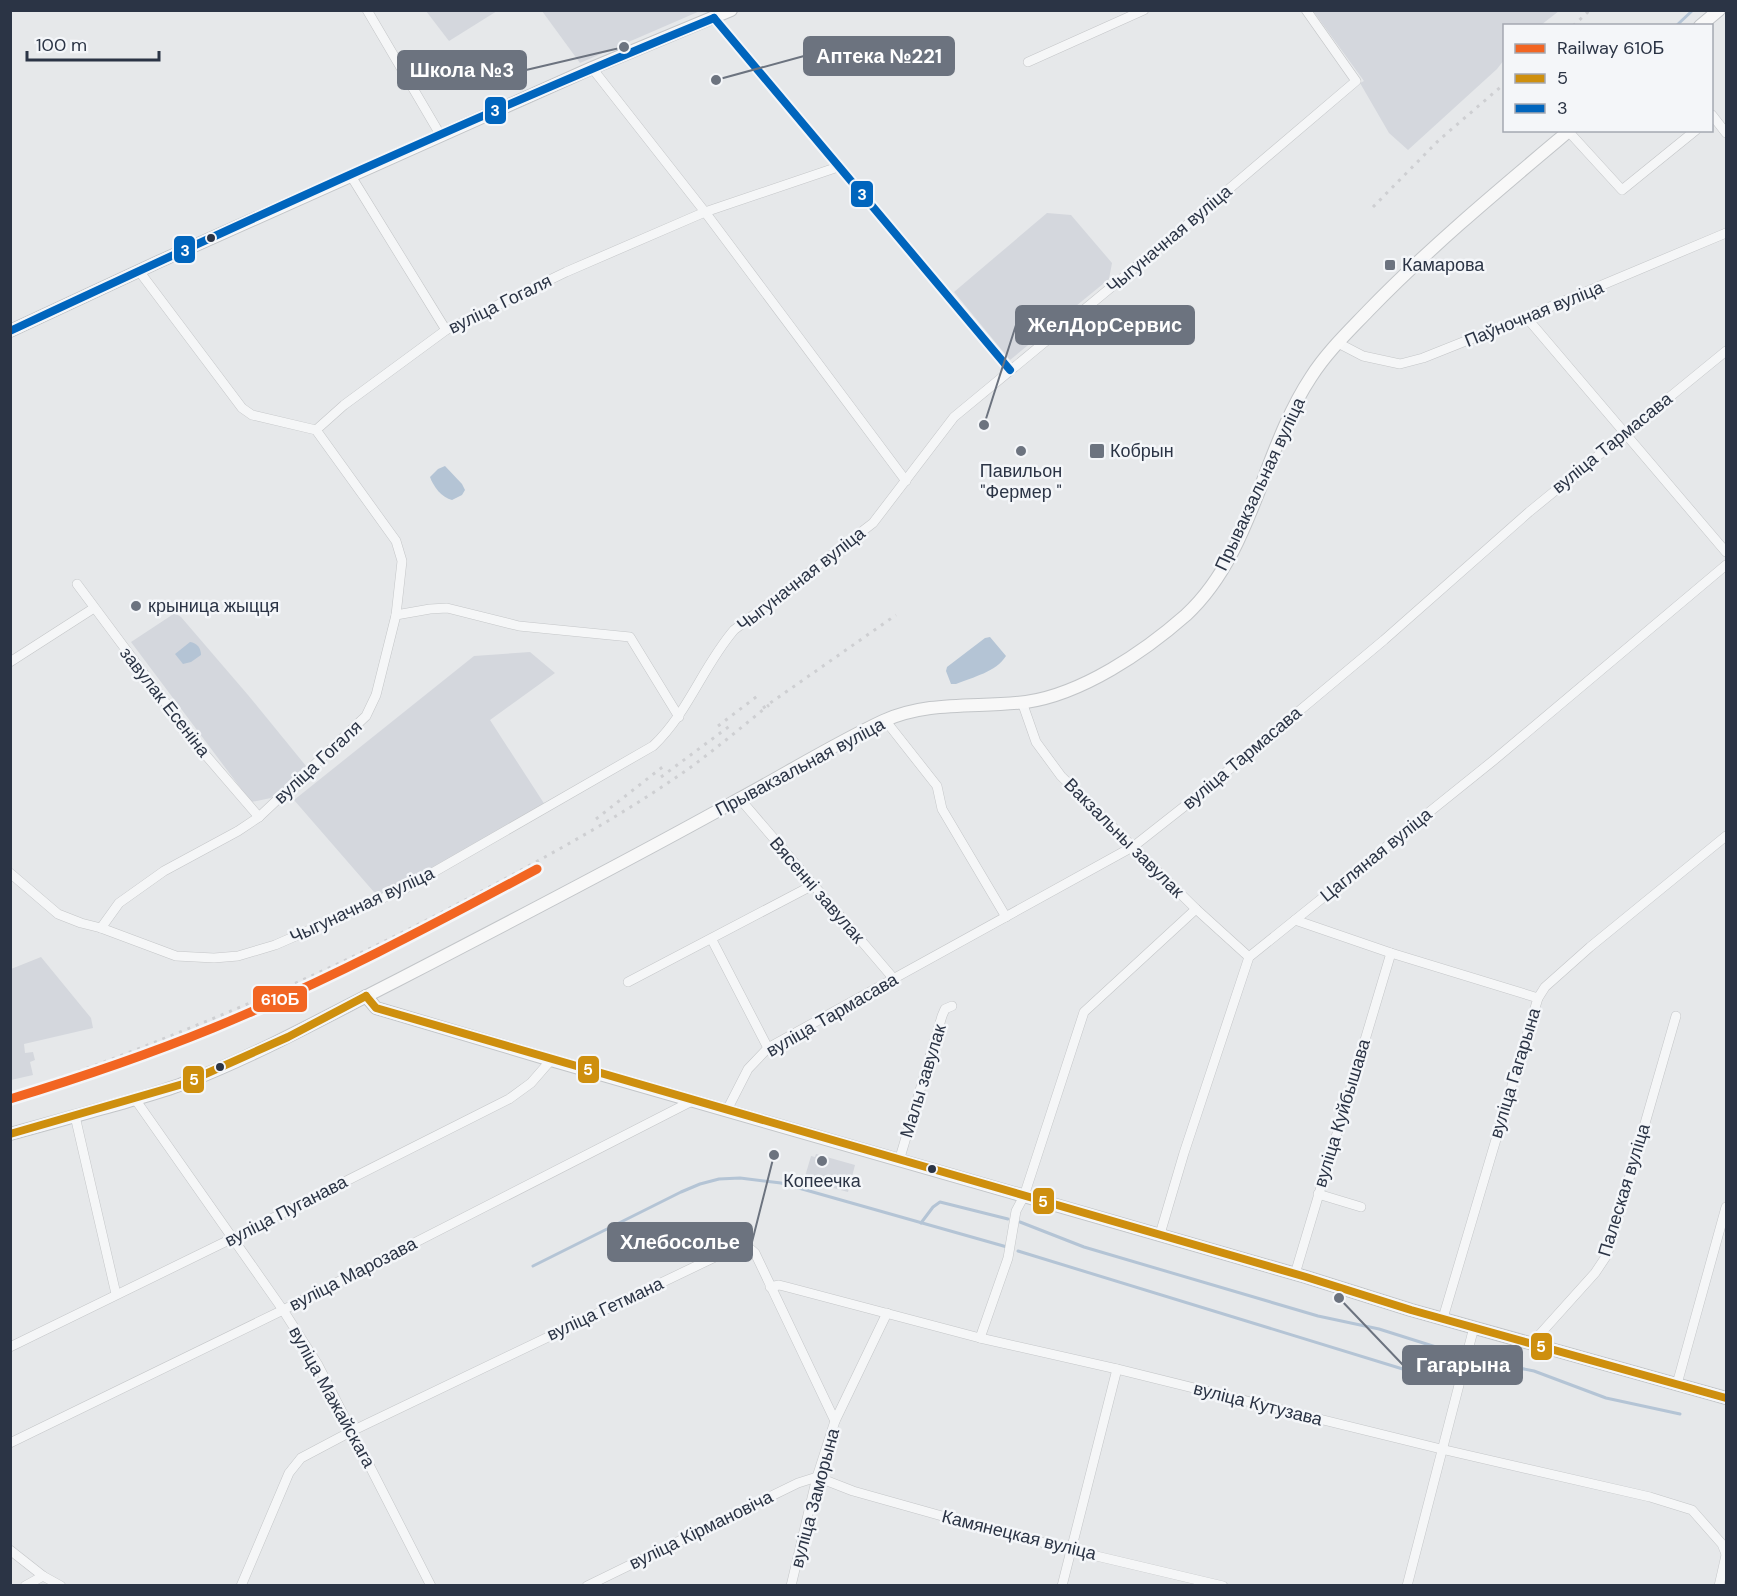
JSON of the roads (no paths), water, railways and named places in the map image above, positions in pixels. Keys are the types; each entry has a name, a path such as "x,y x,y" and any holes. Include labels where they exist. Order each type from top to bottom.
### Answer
{"main road":[{"path":"10,331 592,68 731,10"},
{"path":"1703,24 1719,10"},
{"name":"Прывакзальная вуліца","path":"10,1134 183,1084 288,1037 596,877 740,799 811,757 885,720 904,712 935,706 1022,702 1047,697 1076,687 1119,664 1175,625 1206,594 1223,570 1308,380 1338,343 1384,294 1427,254 1568,132"},
{"path":"366,996 376,1008 551,1060 1726,1398"}],"street":[{"path":"367,10 441,136"},
{"path":"1028,62 1144,10"},
{"name":"Чыгуначная вуліца","path":"10,873 58,914 81,923 101,928 176,956 214,958 238,956 275,945 406,888 653,746 679,717 724,642 734,630 873,523 954,417 1189,223 1356,81 1306,10"},
{"path":"714,18 1010,370"},
{"path":"592,68 705,212 906,481"},
{"path":"1713,118 1726,133"},
{"path":"1570,132 1622,190 1694,132"},
{"name":"вуліца Гогаля","path":"101,928 119,903 164,871 259,817 366,716 376,695 396,615 402,561 396,541 316,430 344,405 446,330 566,273 705,212 838,167"},
{"path":"351,176 446,330"},
{"name":"Паўночная вуліца","path":"1338,343 1363,356 1400,364 1424,358 1726,233"},
{"path":"139,271 242,408 252,415 316,430"},
{"path":"1526,317 1726,552"},
{"name":"вуліца Тармасава","path":"727,1110 748,1069 768,1048 1134,846 1375,648 1529,512 1726,351"},
{"name":"Цагляная вуліца","path":"1249,957 1494,760 1726,565"},
{"name":"завулак Есеніна","path":"77,584 197,746 259,817"},
{"path":"10,662 94,608"},
{"path":"396,615 430,609 447,609 519,626 630,637 679,717"},
{"name":"Вакзальны завулак","path":"1022,702 1036,742 1061,777 1196,909 1249,957"},
{"path":"885,720 938,786 942,809 1006,917"},
{"name":"Вясенні завулак","path":"740,799 894,980"},
{"name":"вуліца Гагарына","path":"1443,1318 1538,998 1545,987 1590,947 1726,836"},
{"path":"628,982 813,885"},
{"path":"980,1338 1008,1258 1016,1211 1024,1196 1084,1012 1196,909"},
{"path":"1295,920 1538,998"},
{"path":"711,940 768,1048"},
{"name":"вуліца Куйбышава","path":"1295,1274 1391,952"},
{"path":"1160,1234 1184,1153 1249,957"},
{"name":"Малы завулак","path":"899,1161 942,1016 945,1009 952,1006"},
{"name":"Палеская вуліца","path":"1532,1343 1595,1273 1607,1255 1676,1016"},
{"name":"вуліца Пуганава","path":"10,1347 509,1099 531,1083 551,1060"},
{"name":"вуліца Мажайскага","path":"135,1099 231,1239 283,1310 318,1365 430,1586"},
{"name":"вуліца Марозава","path":"10,1443 283,1310 692,1101"},
{"path":"75,1116 116,1294"},
{"path":"1317,1194 1361,1207"},
{"path":"1677,1384 1726,1207"},
{"name":"вуліца Гетмана","path":"241,1586 294,1465 301,1458 352,1431 736,1247 748,1247 755,1253 835,1421"},
{"name":"вуліца Кутузава","path":"770,1287 778,1285 787,1287 980,1338 1650,1497 1692,1510 1722,1544 1726,1554"},
{"name":"вуліца Заморына","path":"791,1586 817,1477 835,1421 887,1313"},
{"path":"1407,1586 1474,1327"},
{"path":"1062,1586 1117,1369"},
{"name":"Камянецкая вуліца","path":"817,1477 864,1494 1071,1550 1176,1573 1223,1586"},
{"name":"вуліца Кірмановіча","path":"587,1586 798,1483 817,1477"},
{"path":"10,1550 43,1576 61,1586"},
{"path":"1719,1586 1726,1554"},
{"path":"25,1586 43,1576"}],"water":[{"path":"445,466 465,490 462,495 452,500 438,491 430,477"},
{"path":"990,637 1006,656 1002,662 984,673 951,684 946,671 947,667 985,638"},
{"path":"190,642 198,646 201,655 183,664 175,654"}],"waterway":[{"path":"1678,24 1693,10"},
{"path":"533,1266 681,1192 719,1179 740,1178 781,1183 1007,1247"},
{"path":"921,1223 933,1207 940,1202 1008,1219"},
{"path":"1020,1222 1084,1247 1318,1316 1379,1329 1455,1353"},
{"path":"1018,1251 1419,1374"},
{"path":"1479,1360 1534,1371 1606,1398 1680,1414"}],"railway":[{"path":"1575,24 1590,10"},
{"path":"1373,207 1439,140 1503,85"},
{"path":"763,708 896,615"},
{"path":"718,726 760,694"},
{"path":"10,1094 107,1061 233,1010 418,925 541,859 633,806 691,767 769,705"},
{"path":"661,777 731,725"},
{"path":"596,819 665,765"}],"rail line":[{"name":"610Б","path":"10,1099 138,1057 255,1010 377,953 537,869"}],"place":[{"name":"Школа №3","path":"624,47"},
{"name":"Аптека №221","path":"716,80"},
{"name":"Камарова","path":"1390,265"},
{"name":"ЖелДорСервис","path":"984,425"},
{"name":"Павильон \"Фермер \"","path":"1021,451"},
{"name":"Кобрын","path":"1097,451"},
{"name":"крыница жыцця","path":"136,606"},
{"name":"Хлебосолье","path":"774,1155"},
{"name":"Копеечка","path":"822,1161"},
{"name":"Гагарына","path":"1339,1298"}]}
